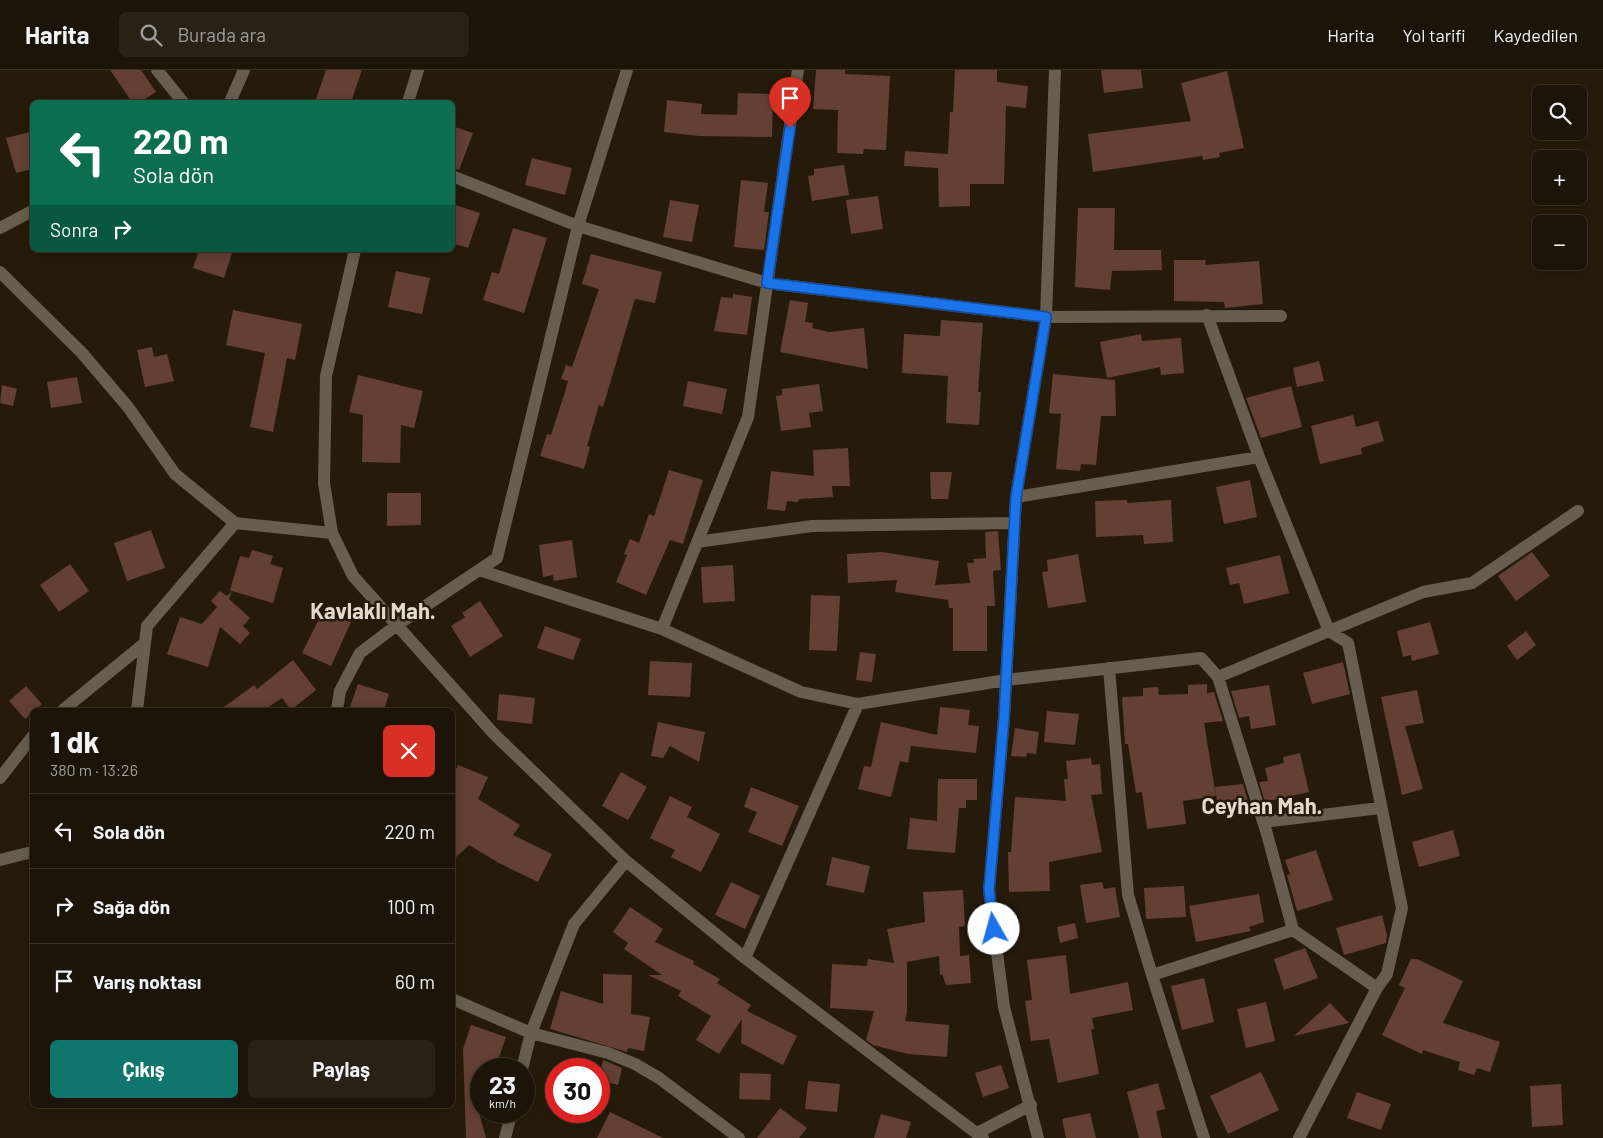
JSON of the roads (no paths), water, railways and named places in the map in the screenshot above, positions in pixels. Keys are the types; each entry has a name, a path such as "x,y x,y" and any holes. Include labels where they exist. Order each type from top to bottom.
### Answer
{"street":[{"path":"157,70 181,100"},
{"path":"231,100 244,70"},
{"path":"409,100 418,70"},
{"path":"337,708 340,691 360,653 397,625 497,558 578,226 627,70"},
{"path":"662,629 748,417 798,70"},
{"path":"1038,1138 1031,1105 1004,1008 989,890 1006,680 1016,497 1046,317 1055,70"},
{"path":"455,177 578,226 767,283 1046,317 1281,316"},
{"path":"0,228 30,212"},
{"path":"355,252 326,376 324,483 332,533 353,576 495,735 626,861 745,958 980,1136 1031,1105"},
{"path":"0,272 82,353 128,407 175,474 235,523 332,533"},
{"path":"1207,315 1259,457 1329,631 1348,643 1380,808 1402,908 1387,974 1377,988 1299,1138"},
{"path":"1016,497 1259,457"},
{"path":"1218,677 1423,592 1472,583 1578,511"},
{"path":"137,708 147,626 235,523"},
{"path":"697,542 812,526 1014,523"},
{"path":"479,570 662,629 800,692 858,704 1006,680 1200,658 1218,677 1264,822 1293,930 1377,988"},
{"path":"65,708 145,643"},
{"path":"1109,668 1128,895 1204,1138"},
{"path":"745,958 858,704"},
{"path":"0,778 30,740"},
{"path":"1264,822 1380,808"},
{"path":"0,860 30,852"},
{"path":"525,1058 531,1033 574,924 626,861"},
{"path":"1152,975 1293,930"},
{"path":"455,1000 531,1033 608,1052 635,1064 659,1078 739,1138"},
{"path":"505,1138 509,1123"}],"district":[{"name":"Kavlaklı Mah.","path":"373,610"},
{"name":"Ceyhan Mah.","path":"1262,805"}]}
